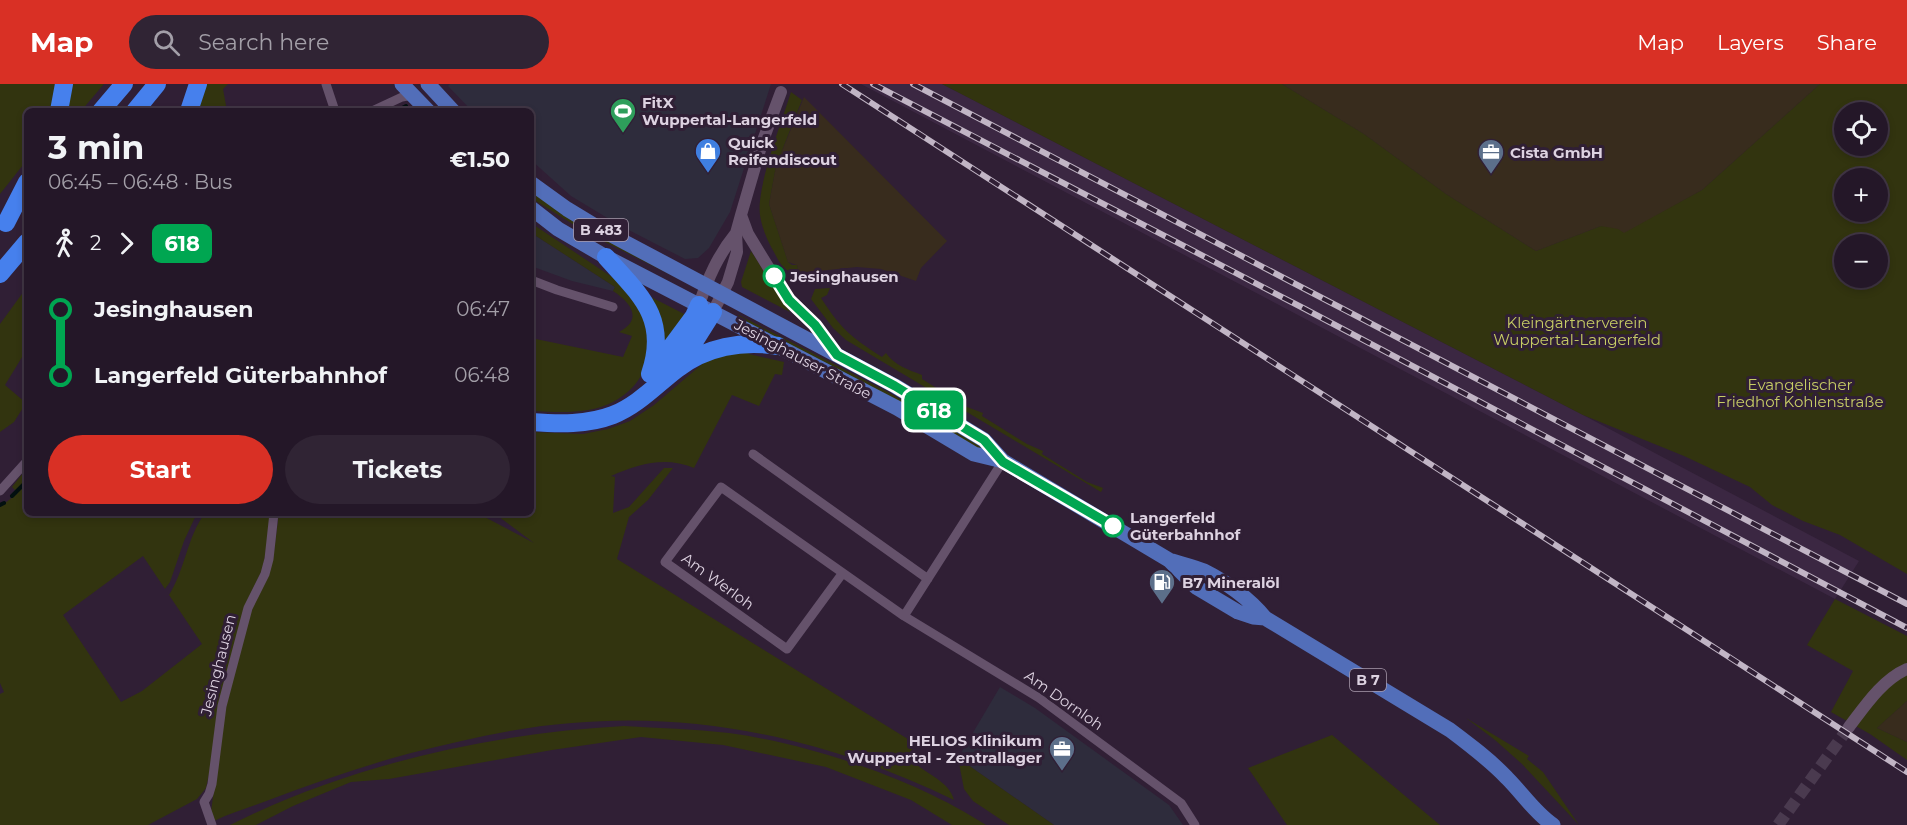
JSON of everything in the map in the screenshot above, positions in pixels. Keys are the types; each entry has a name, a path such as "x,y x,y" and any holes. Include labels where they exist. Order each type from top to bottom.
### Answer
{"highway":[{"path":"60,108 64,84"},
{"path":"104,108 124,84"},
{"path":"137,108 157,84"},
{"path":"190,108 198,84"},
{"path":"3,227 24,188"},
{"path":"3,227 24,202"},
{"path":"0,274 23,249"},
{"path":"606,257 640,294 653,319 656,358 651,374"},
{"path":"678,368 706,309"},
{"path":"633,405 651,374 694,316 706,309"},
{"path":"534,422 563,424 591,421 613,415 633,405 678,368 720,347 744,343 778,345"}],"main road":[{"path":"428,84 450,108"},
{"path":"408,90 425,108"},
{"name":"Jesinghauser Straße","path":"534,185 600,229 895,386 984,440 1003,462"},
{"name":"Jesinghauser Straße","path":"534,210 558,229 606,257 897,408 974,454 1003,462 1169,560 1196,587 1221,602 1238,612 1265,618 1419,711 1470,744 1506,776 1547,823"}],"street":[{"path":"326,84 334,108"},
{"path":"378,108 402,97 408,90"},
{"path":"706,309 723,294 737,252 736,233 741,215 762,143 781,92"},
{"path":"741,215 748,234 784,293 815,325 837,355"},
{"path":"706,309 706,285 724,249 736,233"},
{"path":"534,281 613,307"},
{"path":"753,453 928,579"},
{"path":"904,616 1003,462"},
{"path":"0,491 24,464"},
{"name":"Am Werloh","path":"842,574 787,649 665,562 721,487 904,616"},
{"name":"Jesinghausen","path":"212,825 204,802 212,784 222,706 248,608 265,574 274,516"},
{"name":"Am Dornloh","path":"904,616 1039,698 1180,804 1195,825"},
{"path":"1849,727 1873,696 1889,680 1907,669"}],"shaded area":[{"path":"450,84 771,84 730,212 709,248 698,258 685,259 619,225 571,196 534,163 534,108 469,108 448,86"},
{"path":"861,84 942,84 1583,415 1859,561 1835,599"},
{"path":"1282,84 1820,84 1702,190 1624,234 1601,226 1536,251 1446,194 1364,134"},
{"path":"804,97 947,241 921,268 916,281 881,269 857,267 799,273 797,265 788,262 769,204 776,166"},
{"path":"534,235 615,287 613,291 572,281 534,267"},
{"path":"1000,687 1035,708 1169,805 1183,825 1054,825 958,758"},
{"path":"1907,701 1907,742 1877,728"}],"green space":[{"path":"0,84 57,84 53,108 24,108 24,164 0,194"},
{"path":"71,84 104,84 84,108 68,108"},
{"path":"204,84 228,84 223,89 226,108 195,108"},
{"path":"942,84 1282,84 1364,134 1446,194 1536,251 1601,226 1618,229 1624,233 1702,190 1820,84 1907,84 1907,574 1840,535 1803,521 1772,505 1750,487 1684,456 1583,415"},
{"path":"791,92 802,100 776,166 769,204 788,262 797,265 799,273 790,272 779,261 770,245 760,215 766,172"},
{"path":"534,194 689,284 587,233 534,200"},
{"path":"534,225 625,288 642,311 648,330 644,369 636,384 622,396 593,409 573,412 534,411 534,339 623,357 632,336 619,332 627,327 633,316 625,300 613,291 615,287 534,235"},
{"path":"751,251 790,312 742,287 741,282"},
{"path":"830,288 827,295 821,298 847,332 862,344 882,357 886,353 897,364 922,375 922,379 967,407 983,413 982,416 1027,444 1043,451 1042,454 1087,482 1103,488 1101,492 846,340 833,328 811,299 815,289"},
{"path":"24,291 24,354 5,385 24,401 24,406 14,422 0,432 0,324"},
{"path":"651,297 686,315 664,344"},
{"path":"739,315 886,391 984,447 982,451 737,318"},
{"path":"749,350 749,354 784,362 782,375 775,374 759,406 732,395 694,468 673,462 662,462 642,465 611,476 615,477 613,513 629,507 664,468 673,468 648,500 629,517 617,559 911,741 914,744 911,753 912,760 942,782 954,800 863,762 768,735 671,722 621,720 572,723 511,731 411,753 322,781 214,821 211,812 224,714 251,609 273,560 279,516 483,516 534,543 498,516 534,516 534,432 583,434 608,429 630,421 654,405 708,359"},
{"path":"24,472 24,516 196,516 170,582 165,589 143,556 63,615 121,702 142,691 202,644 169,595 179,575 194,532 203,516 272,516 263,568 247,601 206,788 197,799 148,825 0,825 0,694 4,692 0,683 0,507 18,493 12,487"},
{"path":"1835,599 1907,636 1907,701 1877,728 1907,742 1907,760 1870,734 1831,712 1853,671 1807,645"},
{"path":"1466,718 1529,756 1527,759 1543,772 1579,825 1522,764"},
{"path":"624,726 729,733 761,738 828,755 928,793 986,825 952,825 911,800 826,767 723,745 641,737 552,750 389,779 351,782 293,806 256,825 230,825 323,785 422,756 523,736"},
{"path":"1332,735 1440,825 1287,825 1248,768"},
{"path":"958,758 1054,825 1009,825 973,801 964,789"}],"waterway":[{"path":"402,108 406,106"},
{"path":"12,496 24,484"},
{"path":"0,505 4,503"}],"tunnel":[{"path":"1778,825 1849,727"}],"railway":[{"path":"842,84 1907,772"},
{"path":"873,84 1305,309 1907,628"},
{"path":"913,84 1907,604"}],"bus line":[{"name":"618","path":"774,276 789,300 815,325 837,355 895,386 984,440 1003,462 1113,526"}],"place":[{"name":"FitX Wuppertal-Langerfeld","path":"623,134"},
{"name":"Quick Reifendiscout","path":"708,174"},
{"name":"Cista GmbH","path":"1491,175"},
{"name":"Jesinghausen","path":"774,276"},
{"name":"Langerfeld Güterbahnhof","path":"1113,526"},
{"name":"B7 Mineralöl","path":"1162,605"},
{"name":"HELIOS Klinikum Wuppertal - Zentrallager","path":"1062,772"}],"park label":[{"name":"Kleingärtnerverein Wuppertal-Langerfeld","path":"1577,330"},
{"name":"Evangelischer Friedhof Kohlenstraße","path":"1800,392"}]}
